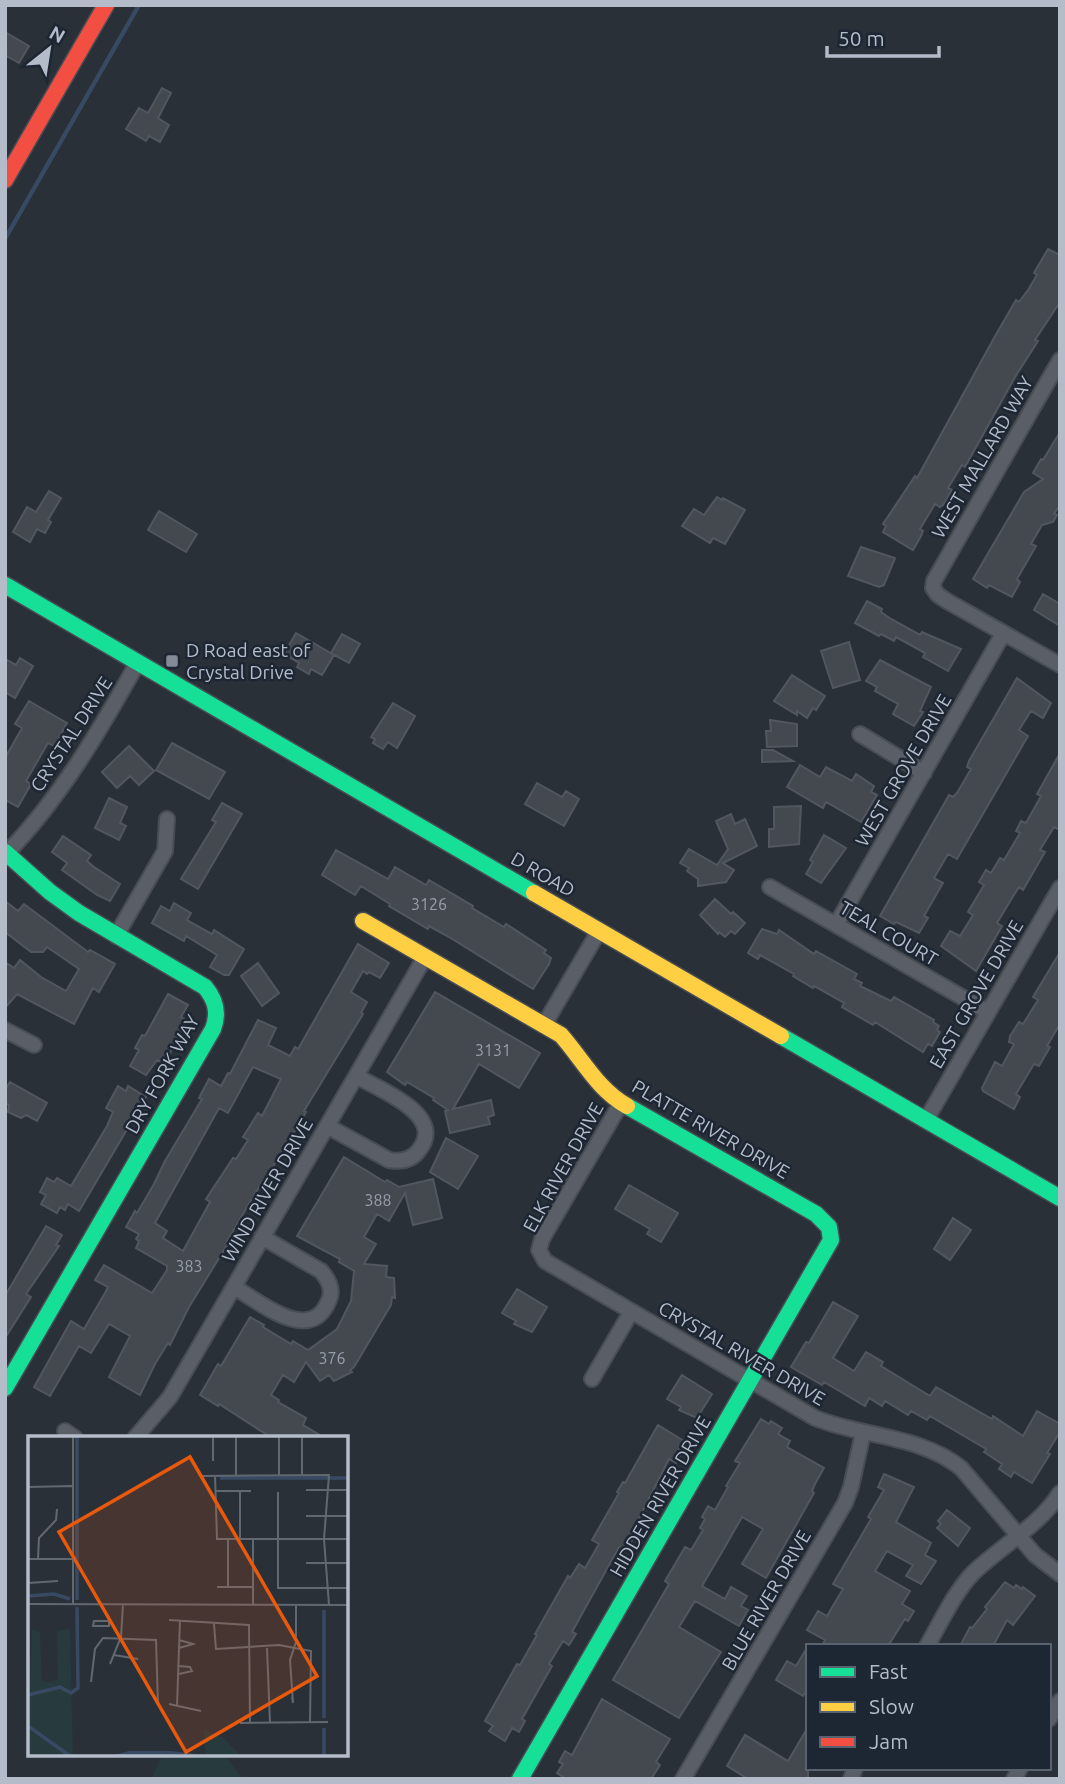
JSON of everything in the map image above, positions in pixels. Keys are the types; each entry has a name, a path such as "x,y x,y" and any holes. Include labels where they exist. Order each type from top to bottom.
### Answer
{"street":[{"path":"5,180 106,5"},
{"name":"WEST MALLARD WAY","path":"1003,634 938,595 933,588 1060,360"},
{"name":"D ROAD","path":"5,585 1060,1198"},
{"path":"1003,634 1060,665"},
{"name":"WEST GROVE DRIVE","path":"836,925 1003,634"},
{"name":"CRYSTAL DRIVE","path":"6,853 42,815 104,723 138,662"},
{"path":"860,734 924,773"},
{"path":"117,936 166,851 167,819"},
{"name":"DRY FORK WAY","path":"5,1388 216,1022 215,999 205,987 60,899 6,853"},
{"name":"TEAL COURT","path":"770,887 988,1012"},
{"name":"EAST GROVE DRIVE","path":"926,1120 1060,888"},
{"name":"PLATTE RIVER DRIVE","path":"363,921 561,1035 580,1057 594,1080 621,1103 816,1214 827,1222 832,1232"},
{"path":"544,1025 599,930"},
{"name":"WIND RIVER DRIVE","path":"136,1436 170,1397 425,957"},
{"path":"5,1030 34,1045"},
{"path":"327,1126 397,1162 411,1158 421,1147 426,1133 425,1125 417,1112 356,1076"},
{"name":"ELK RIVER DRIVE","path":"539,1251 548,1228 621,1103"},
{"name":"HIDDEN RIVER DRIVE","path":"520,1779 830,1245 832,1232"},
{"path":"233,1287 291,1320 303,1322 315,1319 321,1314 330,1298 331,1289 327,1278 321,1271 262,1237"},
{"name":"CRYSTAL RIVER DRIVE","path":"539,1251 545,1261 555,1268 815,1418 837,1427 916,1445 948,1457 961,1468 1042,1561 1060,1574"},
{"path":"592,1379 631,1312"},
{"name":"BLUE RIVER DRIVE","path":"686,1778 845,1503 863,1433"},
{"path":"928,1644 972,1574 1042,1514 1060,1493"}],"green space":[{"path":"162,1756 226,1756 243,1779 151,1779"}],"building":[{"path":"5,32 29,46 19,63 5,55"},
{"path":"162,88 171,93 158,118 169,125 160,142 149,136 146,141 126,129 139,108 148,113"},
{"path":"1048,249 1060,255 1060,302 1035,340 1038,341 965,467 962,465 948,488 952,490 944,504 940,507 935,504 920,529 923,531 913,550 883,532 886,526 883,524 915,476 917,478 1016,300 1019,302 1037,275 1034,273"},
{"path":"1060,432 1060,505 1054,514 1057,515 1053,522 1042,525 1031,544 1036,546 1017,579 1020,582 1012,597 989,585 987,588 973,579 1024,492 1043,479 1033,473"},
{"path":"49,491 61,498 48,520 51,522 45,533 37,529 30,542 13,532 27,507 36,512"},
{"path":"717,497 745,510 725,544 713,538 710,543 682,526 694,509 704,515"},
{"path":"159,511 197,534 186,552 148,530"},
{"path":"861,547 895,558 884,585 879,587 848,576"},
{"path":"1043,594 1060,604 1060,626 1034,610"},
{"path":"867,601 882,609 881,612 891,619 920,635 922,632 961,649 948,671 923,657 925,653 896,637 894,641 881,634 879,636 855,623"},
{"path":"296,633 334,655 322,675 311,669 309,674 297,667 299,663 284,654"},
{"path":"342,634 360,644 349,663 331,653"},
{"path":"849,642 860,680 833,688 821,651"},
{"path":"20,658 33,666 15,698 5,692 5,659 16,665"},
{"path":"880,660 931,687 920,711 923,712 914,726 893,714 898,704 875,691 877,687 866,681"},
{"path":"792,675 825,696 807,718 774,701"},
{"path":"1017,678 1051,703 1043,718 1031,711 1019,730 1028,736 957,859 948,854 934,878 943,883 924,916 928,918 919,933 896,922 894,924 880,916 949,795 953,797 957,793 971,769 967,767 969,761"},
{"path":"29,701 67,723 54,746 48,743 26,781 31,784 18,807 5,800 5,758 22,728 15,724"},
{"path":"393,703 415,716 397,748 388,742 383,749 373,743 375,739 371,737"},
{"path":"770,720 797,724 797,746 767,747 766,731 771,731"},
{"path":"172,743 225,772 209,799 156,770"},
{"path":"129,746 154,771 139,785 130,776 117,788 102,772"},
{"path":"762,750 773,750 793,761 762,762"},
{"path":"1060,753 1060,830 1054,827 1040,850 1045,852 1023,890 1019,887 997,923 1002,926 976,971 941,946 950,931 960,936 973,915 968,912 984,885 979,882 986,870 991,873 1000,858 1004,860 1020,833 1016,831 1021,821 1026,823 1041,796 1037,794"},
{"path":"800,765 820,777 826,767 852,781 856,774 874,786 871,792 877,795 861,822 826,802 823,808 787,787"},
{"path":"537,783 562,797 566,791 579,799 564,826 525,804"},
{"path":"109,798 127,807 120,823 126,826 119,840 95,828"},
{"path":"222,803 242,814 198,889 181,879 216,822 212,820"},
{"path":"801,806 799,844 769,847 769,829 774,829 774,807"},
{"path":"731,814 735,824 745,819 757,846 723,863 734,870 726,882 698,886 698,879 687,871 689,868 680,863 689,849 717,865 728,849 716,821"},
{"path":"824,835 846,848 821,883 806,874 813,862 810,860"},
{"path":"63,836 91,855 87,861 94,867 120,884 110,901 62,870 67,863 52,852"},
{"path":"336,850 388,879 395,867 426,885 429,880 546,950 544,953 551,958 549,964 533,989 449,937 429,926 428,929 389,906 390,904 361,886 355,895 322,875"},
{"path":"715,899 745,923 735,934 731,931 725,937 719,932 718,934 700,915"},
{"path":"5,901 18,911 24,904 88,952 90,950 115,964 99,992 93,988 74,1024 17,994 5,1008 5,962 14,968 20,960 41,977 66,991 79,969 47,947 43,952 31,952 5,932"},
{"path":"174,903 191,913 187,920 212,934 214,930 244,949 229,975 210,967 217,955 186,936 184,941 152,923 161,906 170,911"},
{"path":"762,929 777,934 779,930 814,954 816,951 857,974 854,979 862,983 860,986 891,1001 894,997 934,1020 940,1032 932,1046 928,1044 923,1052 875,1022 873,1025 842,1007 844,1003 814,986 813,988 793,976 794,974 760,955 758,959 748,953"},
{"path":"358,944 389,963 380,978 363,971 351,992 367,1002 361,1013 363,1014 304,1111 306,1112 265,1184 262,1182 227,1241 229,1242 189,1307 170,1345 168,1343 155,1364 140,1395 109,1377 130,1336 109,1324 91,1353 79,1346 50,1396 34,1387 71,1321 84,1329 105,1293 108,1287 95,1280 104,1265 152,1293 167,1270 167,1266 136,1248 139,1234 126,1227 135,1211 137,1213 202,1099 199,1098 209,1079 221,1086 258,1020 276,1028 268,1045 290,1056 295,1047 298,1049","holes":["253,1067 281,1079 262,1116 258,1113 243,1137 248,1140 206,1199 210,1202 183,1251 163,1238 167,1231 155,1223 219,1108 228,1113"]},
{"path":"1060,952 1060,1024 1039,1066 1034,1064 1016,1094 1020,1097 1014,1109 982,1088 995,1062 1002,1066 1014,1044 1009,1042 1010,1036 1019,1022 1023,1024 1038,1000 1033,997"},
{"path":"258,963 279,993 262,1006 241,976"},
{"path":"435,992 540,1053 519,1088 479,1064 453,1109 491,1100 494,1115 488,1117 490,1124 450,1133 445,1111 448,1110 433,1100 434,1098 407,1082 405,1085 387,1072"},
{"path":"168,994 188,1005 181,1017 185,1026 164,1064 157,1060 146,1075 130,1066 139,1050 135,1048 142,1035 145,1036"},
{"path":"10,1082 47,1103 37,1121 26,1115 21,1118 8,1112 5,1090"},
{"path":"118,1086 126,1091 128,1086 146,1097 79,1211 68,1204 65,1210 60,1207 57,1213 41,1204 46,1195 40,1192 47,1178 54,1182 57,1178 71,1186 107,1126 113,1112 106,1108"},
{"path":"446,1138 478,1156 458,1189 430,1172"},
{"path":"344,1157 385,1182 387,1180 399,1187 433,1179 442,1218 413,1225 405,1193 389,1221 377,1214 364,1237 376,1244 364,1264 387,1266 386,1277 394,1278 395,1298 392,1297 391,1305 350,1370 352,1372 334,1381 329,1375 320,1381 306,1362 294,1382 283,1375 271,1395 306,1418 303,1425 322,1436 269,1436 200,1395 250,1317 291,1344 293,1341 308,1350 337,1329 351,1301 354,1271 339,1262 340,1259 297,1236"},
{"path":"629,1185 678,1213 661,1242 647,1234 650,1229 615,1209"},
{"path":"953,1218 971,1230 950,1260 934,1249"},
{"path":"46,1226 62,1235 56,1245 59,1246 26,1294 31,1297 5,1338 5,1296"},
{"path":"517,1289 547,1307 532,1332 514,1324 516,1321 502,1313"},
{"path":"833,1302 858,1316 833,1358 854,1371 866,1352 883,1362 881,1366 930,1396 936,1387 992,1419 993,1416 1023,1436 1037,1411 1060,1424 1060,1432 1047,1453 1050,1454 1032,1483 1014,1472 1011,1477 999,1469 1002,1464 984,1452 986,1449 930,1416 927,1420 911,1411 908,1415 885,1401 882,1406 869,1398 865,1406 824,1382 822,1385 791,1367"},
{"path":"682,1375 712,1394 697,1418 679,1410 681,1407 667,1399"},
{"path":"761,1419 769,1424 771,1421 782,1428 778,1434 790,1441 787,1447 824,1468 812,1491 814,1493 766,1578 742,1564 763,1529 742,1517 702,1586 725,1599 731,1587 747,1596 741,1606 748,1610 739,1626 695,1601 679,1627 721,1652 679,1718 613,1680 669,1584 665,1581 685,1547 691,1550 703,1530 700,1528 705,1519 702,1517 708,1506 715,1510 740,1463 735,1461"},
{"path":"658,1425 684,1441 679,1450 682,1452 676,1463 669,1459 629,1538 632,1540 626,1551 619,1547 572,1632 576,1634 569,1645 563,1641 549,1664 552,1666 522,1719 525,1721 519,1732 512,1728 505,1741 489,1731 493,1726 485,1721 517,1664 520,1665 568,1576 570,1578 579,1564 585,1568 599,1544 592,1540 619,1493 617,1492 623,1482 625,1483"},
{"path":"884,1474 914,1487 896,1522 931,1543 925,1555 936,1561 921,1584 906,1576 913,1565 887,1551 875,1571 910,1591 902,1604 914,1611 908,1621 905,1619 889,1644 823,1644 825,1640 807,1630 818,1611 827,1616 843,1589 833,1584 871,1519 868,1517 884,1490 878,1487"},
{"path":"947,1510 970,1528 958,1546 937,1528 941,1524 938,1521"},
{"path":"1005,1582 1014,1588 1016,1585 1022,1589 1023,1587 1035,1596 1013,1625 1007,1620 994,1644 961,1644 970,1627 972,1628 987,1609 985,1607"},
{"path":"806,1649 806,1691 803,1696 776,1680 787,1661 796,1666"},
{"path":"602,1699 670,1739 656,1762 660,1765 651,1779 566,1779 557,1773 563,1764 559,1762 565,1751 572,1755"},
{"path":"806,1730 808,1779 748,1779 727,1766 745,1735 788,1761"}],"waterway":[{"path":"5,239 139,5"}],"traffic: fast":[{"path":"5,585 534,893"},
{"path":"5,852 50,892 79,913 205,987 212,997 216,1012 213,1029 5,1388"},
{"path":"781,1036 1060,1198"},
{"path":"520,1779 831,1240 829,1227 816,1214 627,1106"}],"traffic: slow":[{"path":"534,893 781,1036"},
{"path":"363,921 561,1035 599,1083 627,1106"}],"traffic: jam":[{"path":"5,180 106,5"}],"place":[{"name":"D Road east of Crystal Drive","path":"172,661"}]}
